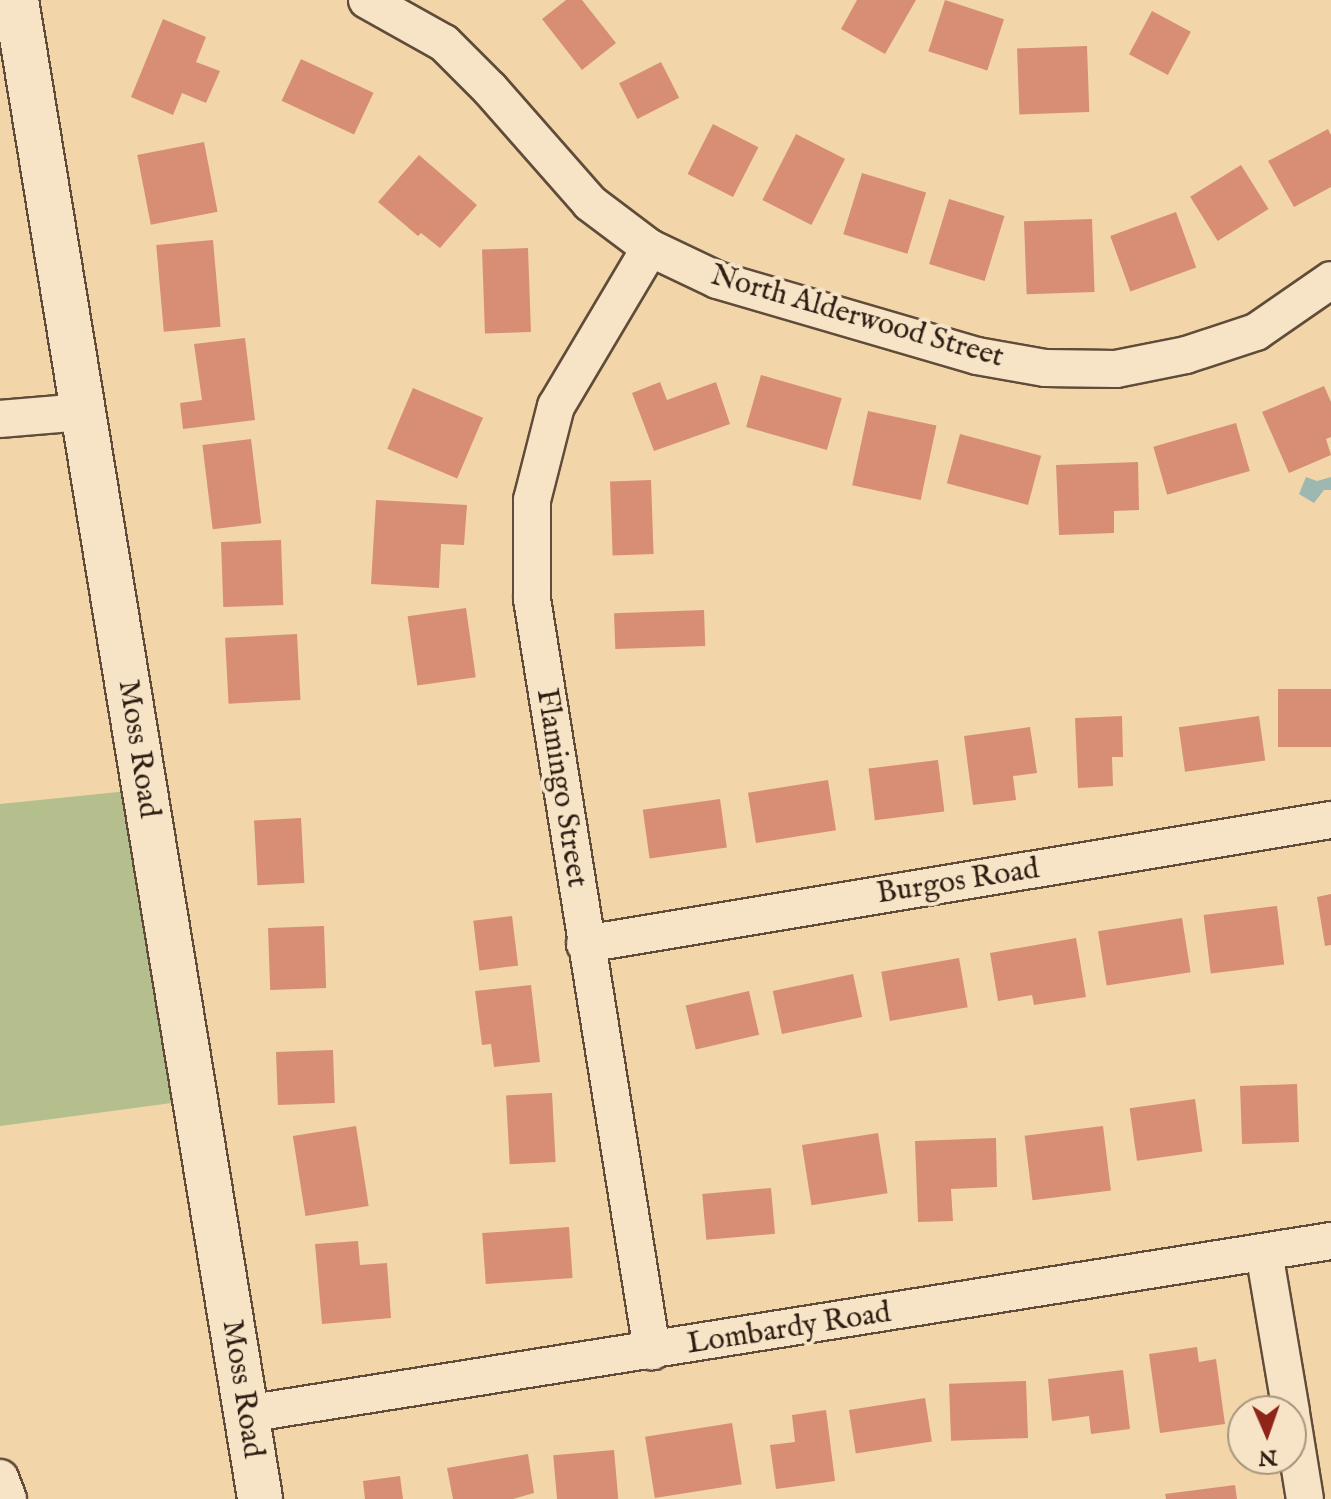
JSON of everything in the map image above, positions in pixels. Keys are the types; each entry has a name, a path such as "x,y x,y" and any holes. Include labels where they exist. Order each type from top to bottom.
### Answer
{"street":[{"name":"North Alderwood Street","path":"376,1 444,43 490,89 590,203 650,248 717,280 977,356 1045,368 1116,369 1186,355 1256,332 1331,280"},
{"name":"Moss Road","path":"12,21 83,412 260,1499"},
{"name":"Flamingo Street","path":"650,248 556,406 532,500 532,599 652,1351"},
{"path":"0,419 83,412"},
{"name":"Burgos Road","path":"585,944 1331,820"},
{"name":"Lombardy Road","path":"246,1414 1331,1241"},
{"path":"1264,1252 1288,1395"},
{"path":"1301,1475 1305,1499"},
{"path":"0,1478 8,1499"}],"green space":[{"path":"128,791 179,1102 0,1126 0,804"}],"water":[{"path":"1306,477 1317,481 1331,477 1331,490 1324,490 1314,503 1299,494"}],"building":[{"path":"566,0 582,0 616,43 582,70 542,19"},
{"path":"857,0 916,0 885,54 841,29"},
{"path":"945,0 1004,19 987,71 928,51"},
{"path":"1152,11 1191,32 1168,75 1129,54"},
{"path":"163,19 206,37 196,62 220,71 206,103 182,93 173,115 131,97"},
{"path":"1087,46 1089,112 1019,114 1017,48"},
{"path":"301,59 374,93 354,134 282,101"},
{"path":"661,62 679,98 637,119 619,83"},
{"path":"713,124 758,147 733,197 688,174"},
{"path":"1328,129 1331,135 1331,187 1294,207 1268,161"},
{"path":"796,134 845,159 811,225 762,200"},
{"path":"204,142 218,212 151,225 137,155"},
{"path":"419,155 477,205 440,248 421,233 418,236 378,202"},
{"path":"1241,165 1269,209 1218,241 1190,197"},
{"path":"862,173 926,193 907,254 843,234"},
{"path":"949,199 1004,216 985,281 929,264"},
{"path":"1176,212 1196,267 1130,291 1110,236"},
{"path":"1092,219 1095,292 1027,294 1024,221"},
{"path":"213,240 221,327 164,332 156,245"},
{"path":"528,248 531,332 485,334 482,250"},
{"path":"245,338 255,420 183,429 180,403 202,400 194,344"},
{"path":"761,375 842,398 827,450 746,427"},
{"path":"660,382 667,400 716,382 730,424 654,451 632,393"},
{"path":"1324,386 1331,402 1331,437 1326,439 1331,455 1289,473 1262,412"},
{"path":"413,388 483,418 457,478 387,449"},
{"path":"868,411 936,426 921,500 852,485"},
{"path":"1236,423 1250,471 1167,495 1153,447"},
{"path":"960,434 1041,456 1028,505 947,483"},
{"path":"251,439 261,523 213,529 202,445"},
{"path":"1138,462 1139,510 1114,511 1114,533 1059,535 1056,465"},
{"path":"651,480 654,554 613,555 610,481"},
{"path":"376,500 467,505 464,545 441,544 439,588 371,584"},
{"path":"281,540 283,605 223,607 221,542"},
{"path":"466,608 476,677 417,686 408,616"},
{"path":"704,610 705,646 615,649 614,613"},
{"path":"297,634 300,700 229,704 225,638"},
{"path":"1278,689 1331,689 1331,747 1278,747"},
{"path":"1122,716 1123,757 1112,757 1113,786 1078,788 1075,718"},
{"path":"1259,716 1265,761 1185,772 1179,727"},
{"path":"1030,727 1037,773 1013,776 1016,800 973,805 964,736"},
{"path":"938,760 944,812 875,820 869,769"},
{"path":"828,780 836,830 756,843 748,793"},
{"path":"720,799 727,848 650,858 643,810"},
{"path":"301,818 304,883 257,885 254,820"},
{"path":"1331,894 1331,945 1325,946 1317,897"},
{"path":"1277,906 1284,965 1211,974 1204,915"},
{"path":"512,916 518,966 479,970 473,921"},
{"path":"1182,918 1191,972 1107,986 1098,931"},
{"path":"324,926 326,988 270,990 268,928"},
{"path":"1076,938 1086,997 1034,1005 1032,995 998,1001 990,953"},
{"path":"959,958 968,1007 890,1021 881,972"},
{"path":"853,974 862,1017 782,1034 773,991"},
{"path":"531,985 540,1062 494,1067 491,1044 482,1045 475,991"},
{"path":"749,991 759,1035 696,1049 686,1006"},
{"path":"333,1050 335,1103 278,1105 276,1052"},
{"path":"1297,1084 1299,1142 1242,1144 1240,1086"},
{"path":"552,1093 556,1162 510,1164 506,1095"},
{"path":"1195,1099 1202,1151 1137,1161 1130,1108"},
{"path":"356,1126 369,1206 305,1216 293,1136"},
{"path":"1103,1126 1111,1191 1033,1200 1025,1136"},
{"path":"878,1133 888,1193 811,1205 802,1145"},
{"path":"996,1138 997,1187 951,1189 953,1221 918,1222 915,1141"},
{"path":"771,1188 775,1234 706,1240 702,1194"},
{"path":"569,1227 573,1278 486,1284 482,1233"},
{"path":"358,1241 360,1265 387,1263 391,1318 322,1324 315,1244"},
{"path":"1197,1347 1199,1362 1216,1359 1225,1424 1160,1433 1149,1354"},
{"path":"1123,1370 1130,1429 1091,1434 1089,1416 1052,1421 1048,1379"},
{"path":"1026,1381 1028,1438 951,1441 949,1384"},
{"path":"925,1398 932,1441 856,1454 849,1410"},
{"path":"826,1410 835,1481 776,1489 770,1445 795,1442 792,1415"},
{"path":"732,1423 742,1484 655,1498 645,1437"},
{"path":"614,1450 618,1499 557,1499 553,1455"},
{"path":"528,1454 534,1493 513,1499 453,1499 447,1468"},
{"path":"400,1476 403,1499 365,1499 363,1481"},
{"path":"1235,1485 1237,1499 1166,1499 1165,1494"}]}
